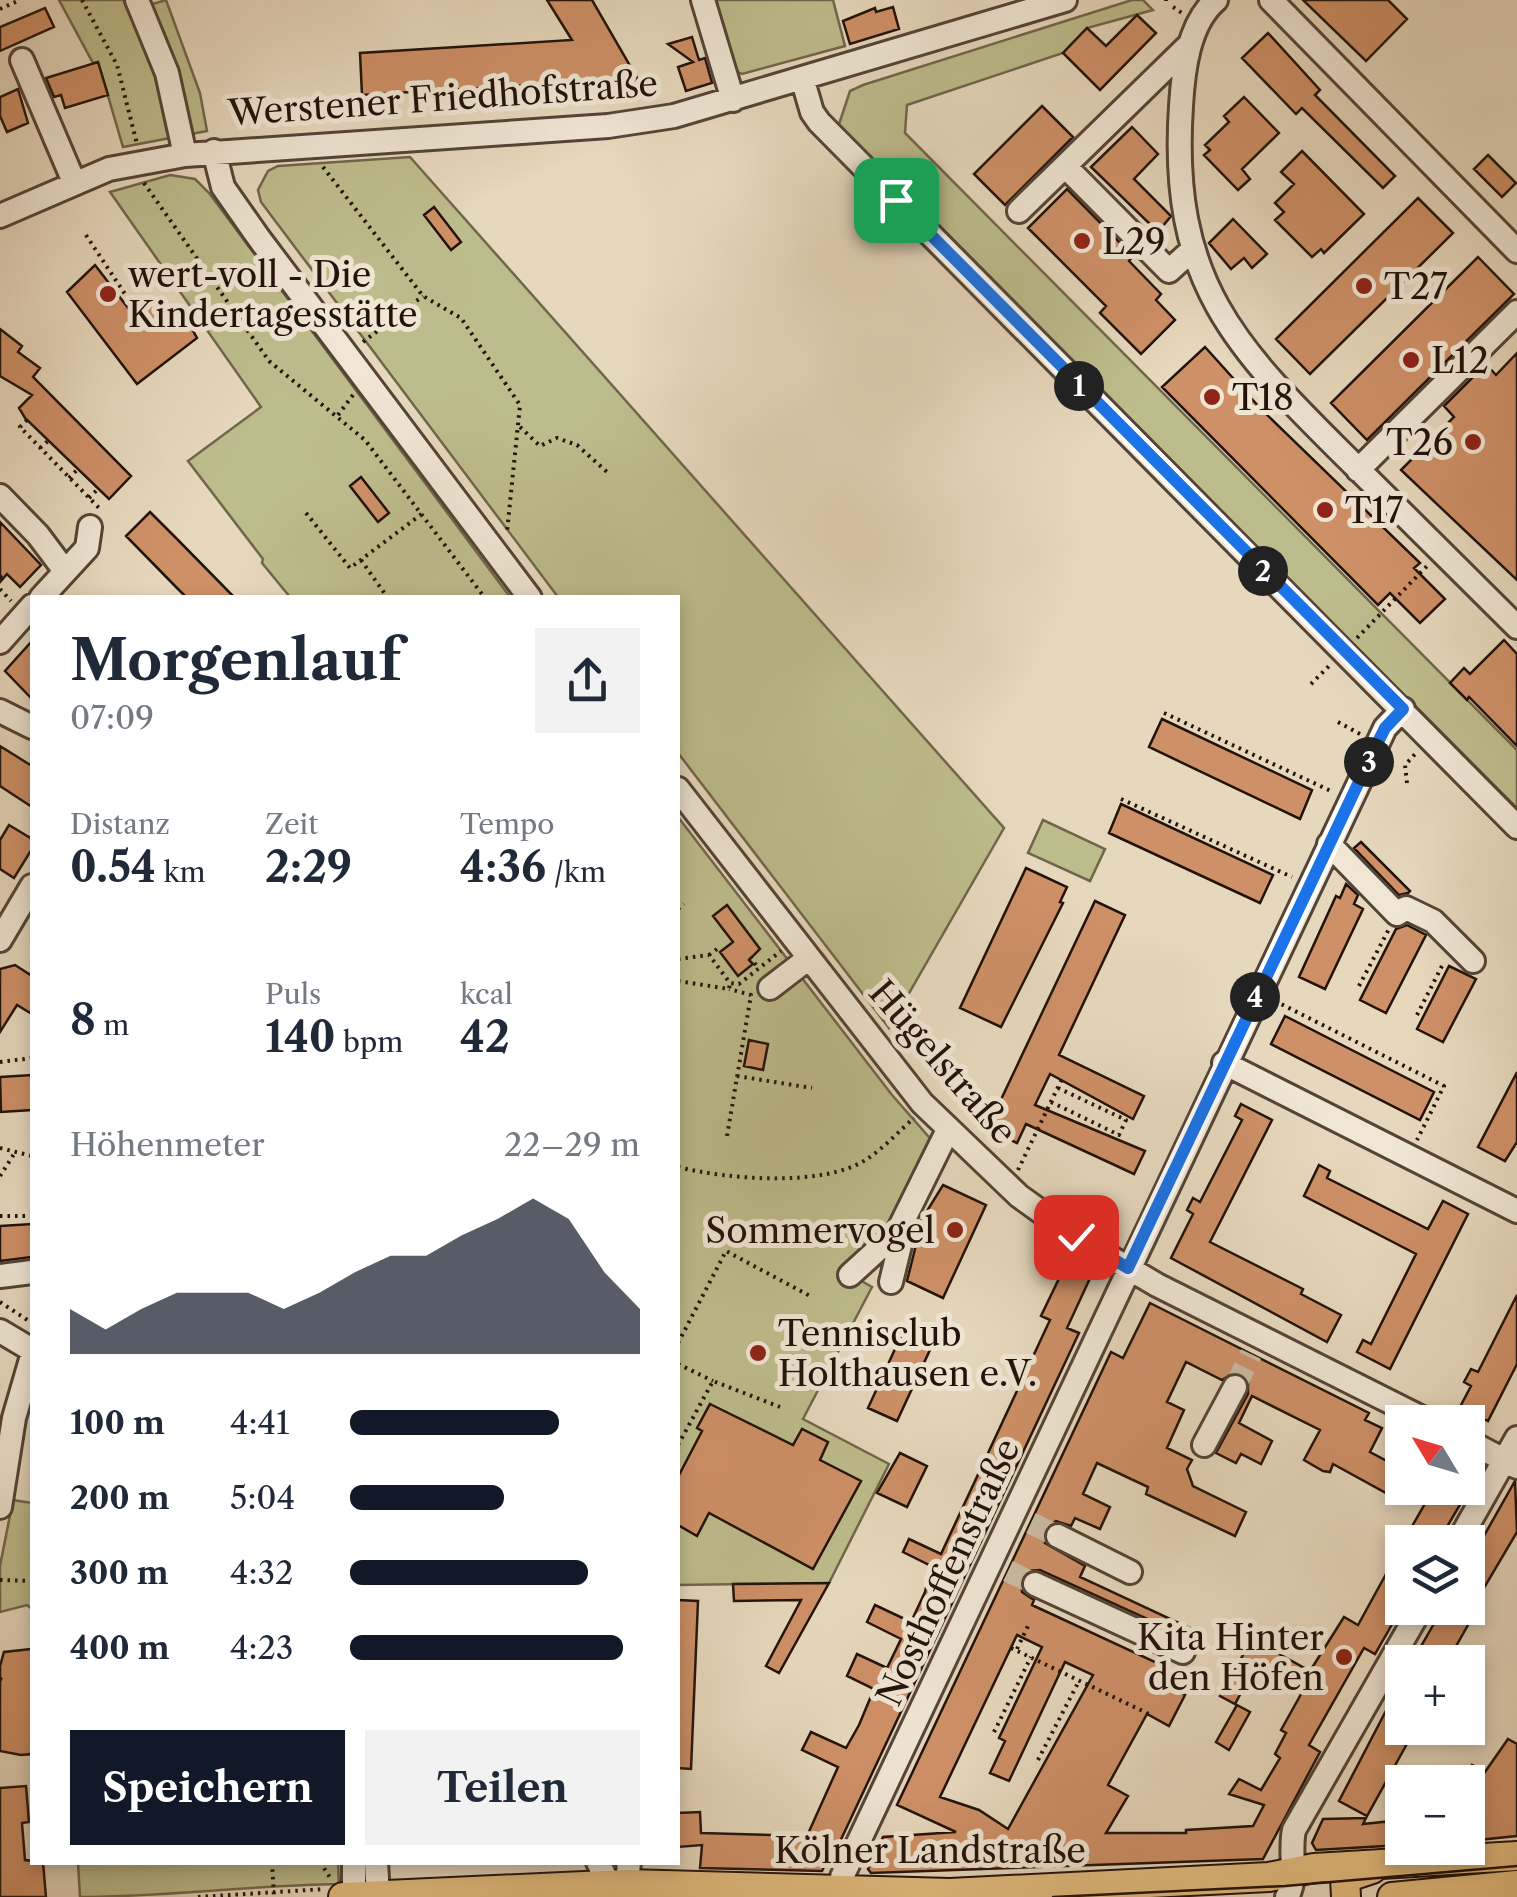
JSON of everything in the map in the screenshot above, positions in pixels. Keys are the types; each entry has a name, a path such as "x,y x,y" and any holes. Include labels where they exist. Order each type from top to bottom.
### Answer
{"main road":[{"name":"Kölner Landstraße","path":"362,1896 616,1873 841,1894 1289,1885 1377,1865 1517,1856"},
{"path":"1346,1897 1345,1878 1377,1865"},
{"path":"1392,1897 1517,1885"}],"street":[{"path":"137,0 167,73 184,154"},
{"path":"703,0 734,100"},
{"name":"Werstener Friedhofstraße","path":"0,216 74,182 184,154 608,126 674,116 803,81 1038,4 1066,0"},
{"path":"1271,0 1517,250"},
{"path":"1210,2 1190,44 1179,130 1182,182 1192,250 1230,330 1268,380 1517,627"},
{"path":"1019,210 1190,44"},
{"path":"22,60 74,182"},
{"path":"803,81 819,122 1517,827"},
{"path":"214,151 223,188 345,356 528,595"},
{"path":"1065,166 1169,271 1192,250"},
{"path":"1358,470 1517,312"},
{"path":"0,496 38,535 65,571"},
{"path":"44,595 86,548 90,527"},
{"path":"0,642 30,608"},
{"name":"Nosthoffenstraße","path":"841,1894 842,1877 1023,1519 1128,1268 1224,1063 1385,728 1403,709"},
{"path":"0,712 30,726"},
{"name":"Hügelstraße","path":"680,792 926,1107 1010,1188 1076,1237 1256,1346 1391,1405"},
{"path":"1329,844 1397,914 1406,908 1433,921 1473,961"},
{"path":"0,940 30,890"},
{"path":"764,978 809,958"},
{"path":"1224,1063 1517,1212"},
{"path":"850,1275 898,1231 948,1130"},
{"path":"890,1282 901,1241 898,1231"},
{"path":"0,1276 30,1272"},
{"path":"0,1330 30,1352"},
{"path":"0,1507 3,1455 30,1359"},
{"path":"1204,1445 1235,1387"},
{"path":"1485,1485 1511,1464 1517,1438"},
{"path":"1485,1450 1511,1464"},
{"path":"1058,1536 1130,1572"},
{"path":"1035,1584 1183,1652"},
{"path":"1289,1885 1294,1830 1411,1625"},
{"path":"355,1865 362,1896"},
{"path":"362,1896 375,1865"}],"path":[{"path":"0,9 20,0"},
{"path":"82,0 117,65 148,192 269,361 364,440 417,500 484,595"},
{"path":"318,143 319,163 423,296 461,318 520,405 501,561"},
{"path":"86,235 144,323 168,306"},
{"path":"345,356 423,296"},
{"path":"338,415 365,382"},
{"path":"27,420 20,428 104,513 90,527"},
{"path":"520,426 540,446 558,438 577,446 607,472"},
{"path":"40,448 48,440"},
{"path":"69,478 77,470"},
{"path":"89,498 97,490"},
{"path":"306,513 350,568 423,513"},
{"path":"1310,684 1442,552"},
{"path":"360,560 385,594"},
{"path":"488,595 492,593"},
{"path":"1164,712 1350,800"},
{"path":"1338,722 1376,746"},
{"path":"1406,783 1405,764 1430,738"},
{"path":"1121,798 1310,886"},
{"path":"680,907 684,904"},
{"path":"1359,986 1397,914"},
{"path":"1416,1015 1454,942"},
{"path":"680,959 709,956 718,948"},
{"path":"680,981 729,986 764,978 781,951"},
{"path":"709,956 729,986 750,995 727,1136"},
{"path":"750,957 764,978"},
{"path":"1258,992 1444,1086 1408,1156"},
{"path":"0,1062 30,1058"},
{"path":"737,1076 812,1088"},
{"path":"1010,1188 1062,1080"},
{"path":"1051,1102 1120,1135 1126,1120 1058,1088"},
{"path":"680,1166 734,1176 774,1177 842,1170 866,1160 926,1107"},
{"path":"0,1148 30,1156"},
{"path":"0,1176 14,1154"},
{"path":"0,1216 27,1216"},
{"path":"680,1339 726,1252 810,1296"},
{"path":"0,1302 30,1322"},
{"path":"680,1365 780,1407"},
{"path":"680,1441 713,1381"},
{"path":"689,1404 698,1408"},
{"path":"0,1580 30,1582"},
{"path":"1028,1626 1014,1649 1149,1714"},
{"path":"994,1732 1030,1657"},
{"path":"1038,1760 1079,1680"},
{"path":"272,1865 274,1897"},
{"path":"198,1897 233,1894"}],"shaded area":[{"path":"59,0 144,0 146,6 166,0 200,93 207,131 123,147 98,62 93,63"},
{"path":"713,0 833,0 845,46 742,74 734,70"},
{"path":"1132,0 1143,0 1153,10 1087,28 1063,53 907,105 905,133 1517,750 1517,808 846,136 839,124 850,91 863,85"},
{"path":"410,157 1004,828 889,1028 680,756 680,595 556,595 261,202 258,190 268,171 278,166"},
{"path":"170,175 195,179 209,193 509,595 288,595 188,461 261,407 110,192"},
{"path":"680,820 892,1095 935,1144 892,1231 851,1275 872,1287 803,1419 889,1464 829,1583 680,1585"},
{"path":"1043,820 1105,849 1090,881 1028,853"},
{"path":"13,1500 30,1503 30,1607 0,1612 0,1566"},
{"path":"78,1865 338,1865 339,1884 80,1897"}],"building":[{"path":"547,0 592,0 647,95 608,97 598,81 362,95 360,53 572,40"},
{"path":"1303,0 1388,0 1407,19 1366,61"},
{"path":"893,7 899,29 850,44 843,21 875,8 876,12"},
{"path":"45,8 54,27 0,51 0,27"},
{"path":"1137,15 1156,33 1100,90 1063,53 1087,28 1106,46"},
{"path":"1268,33 1320,90 1315,95 1395,176 1383,188 1302,108 1296,114 1242,58"},
{"path":"692,37 699,60 705,58 712,83 686,91 678,67 693,62 668,44"},
{"path":"98,62 108,95 65,108 61,95 54,97 46,78"},
{"path":"18,89 28,123 7,132 0,116 0,97"},
{"path":"1244,97 1279,133 1242,169 1250,179 1238,190 1204,155 1210,150 1205,145 1229,122 1224,116"},
{"path":"1042,106 1073,137 1005,205 974,174"},
{"path":"1132,127 1158,154 1134,179 1171,216 1158,232 1091,167"},
{"path":"1302,151 1364,214 1324,253 1321,249 1312,257 1275,220 1284,212 1275,203 1294,184 1281,172"},
{"path":"1488,155 1516,183 1502,197 1474,169"},
{"path":"1067,189 1133,256 1129,261 1161,294 1156,300 1175,320 1141,354 1100,313 1106,306 1028,228"},
{"name":"T27","path":"1418,198 1453,233 1310,374 1276,339"},
{"path":"434,207 461,242 451,250 424,215"},
{"path":"1233,219 1267,254 1252,268 1244,258 1231,269 1209,243"},
{"name":"L12","path":"1478,257 1514,294 1367,440 1331,403"},
{"path":"95,265 135,317 159,297 171,312 179,306 197,338 137,384 67,292"},
{"path":"0,329 22,346 18,352 40,368 33,377 131,476 109,499 25,418 19,408 32,395 0,376"},
{"name":"T17","path":"1205,347 1260,408 1420,563 1414,568 1445,599 1420,623 1390,593 1378,605 1162,387"},
{"name":"T26","path":"1517,353 1517,580 1401,470 1454,417 1444,406 1486,364 1496,375"},
{"path":"361,477 389,513 378,522 350,486"},
{"path":"150,512 232,595 184,595 126,536"},
{"path":"0,522 41,565 20,587 7,574 0,582"},
{"path":"1504,640 1517,654 1517,746 1450,683 1464,668 1470,674"},
{"path":"30,643 30,697 5,671"},
{"path":"1162,719 1312,790 1300,819 1149,747"},
{"path":"0,746 30,765 30,806 0,786"},
{"path":"1121,804 1273,875 1260,903 1109,833"},
{"path":"9,825 30,838 30,852 14,878 0,869 0,840"},
{"path":"1361,842 1408,893 1399,895 1354,848"},
{"path":"1026,868 1067,887 1060,902 1063,903 1001,1027 960,1008"},
{"path":"1346,884 1358,895 1354,904 1363,909 1325,989 1299,977 1336,896 1340,898"},
{"path":"1095,901 1125,915 1059,1055 1144,1096 1133,1119 1050,1074 1035,1105 1145,1151 1134,1174 1026,1124 1017,1143 987,1129"},
{"path":"727,905 760,949 749,960 753,964 738,976 720,952 733,942 713,916"},
{"path":"1407,925 1426,935 1386,1013 1360,1000 1396,929"},
{"path":"15,965 30,975 30,1013 17,1005 0,1032 0,969"},
{"path":"1449,966 1476,979 1443,1042 1417,1029"},
{"path":"1285,1016 1434,1092 1420,1120 1271,1044"},
{"path":"749,1040 768,1044 763,1070 744,1066"},
{"path":"1517,1072 1517,1142 1505,1161 1478,1147"},
{"path":"30,1075 30,1110 1,1112 0,1077"},
{"path":"1241,1104 1272,1120 1210,1242 1303,1289 1301,1294 1341,1315 1327,1342 1171,1258 1193,1214 1187,1210 1193,1198 1200,1202 1242,1120 1235,1116"},
{"path":"1319,1165 1330,1171 1327,1178 1428,1229 1443,1201 1468,1214 1390,1369 1357,1352 1363,1340 1371,1344 1416,1254 1304,1196"},
{"path":"943,1185 986,1205 943,1298 907,1281 916,1245 914,1232"},
{"path":"30,1224 30,1257 0,1261 0,1226"},
{"path":"1066,1264 1091,1276 1067,1328 1079,1333 829,1865 826,1863 822,1871 700,1868 702,1845 680,1847 680,1813 700,1812 701,1833 807,1836 838,1767 802,1750 811,1732 846,1748 859,1725 874,1689 847,1676 857,1654 887,1668 901,1639 867,1622 875,1605 911,1622 925,1592 931,1566 903,1552 909,1539 941,1554 1050,1320 1041,1316"},
{"path":"1517,1295 1517,1364 1488,1421 1485,1405 1461,1405 1471,1386 1464,1382 1471,1369 1478,1372"},
{"path":"1150,1303 1369,1413 1365,1420 1382,1428 1370,1452 1385,1460 1385,1492 1333,1464 1330,1472 1304,1460 1320,1430 1252,1396 1239,1423 1272,1441 1261,1464 1241,1454 1236,1463 1216,1453 1248,1394 1248,1380 1235,1372 1222,1380 1186,1362 1167,1402 1184,1410 1167,1448 1192,1460 1187,1469 1193,1486 1246,1512 1235,1536 1146,1494 1148,1487 1097,1463 1083,1494 1110,1507 1100,1529 1075,1518 1071,1526 1056,1521 1045,1528 1045,1543 1085,1566 1080,1577 1194,1630 1189,1638 1040,1570 1027,1571 1021,1579 1022,1592 1034,1600 1032,1605 1168,1668 1161,1682 1185,1695 1169,1726 1147,1714 1108,1785 1128,1796 1106,1833 1186,1833 1253,1826 1264,1805 1229,1794 1239,1779 1261,1790 1280,1758 1275,1754 1286,1733 1281,1730 1305,1687 1258,1661 1235,1704 1220,1696 1252,1639 1310,1671 1344,1617 1358,1625 1385,1576 1385,1625 1392,1625 1375,1654 1364,1648 1309,1745 1320,1752 1263,1859 871,1873 868,1869 883,1837 956,1832 897,1805 1111,1352 1123,1358","holes":["1017,1635 1042,1647 999,1738 1005,1741 990,1773 1009,1781 1065,1662 1093,1675 1008,1829 979,1810 940,1797"]},
{"path":"906,1325 935,1339 897,1421 868,1408"},
{"path":"710,1404 793,1445 802,1429 828,1442 820,1460 861,1481 813,1569 709,1513 697,1536 680,1526 680,1473 702,1431 697,1428"},
{"path":"900,1453 927,1466 907,1507 877,1493"},
{"path":"1515,1481 1517,1532 1485,1586 1485,1534"},
{"path":"1424,1505 1460,1505 1448,1525 1413,1525"},
{"path":"829,1583 779,1673 766,1666 801,1600 734,1601 733,1584"},
{"path":"680,1600 698,1601 691,1769 680,1768"},
{"path":"1433,1625 1468,1625 1457,1645 1422,1645"},
{"path":"30,1649 30,1754 0,1751 0,1666 4,1652"},
{"path":"1237,1705 1250,1712 1229,1750 1216,1742"},
{"path":"1385,1713 1385,1745 1406,1745 1395,1765 1385,1765 1385,1784 1367,1816 1339,1801"},
{"path":"1508,1739 1517,1744 1517,1836 1485,1839 1485,1772"},
{"path":"26,1786 29,1822 22,1823 25,1860 30,1861 30,1865 43,1865 46,1897 0,1897 0,1788"},
{"path":"1366,1818 1363,1824 1385,1822 1385,1846 1316,1850 1312,1843 1323,1819"}],"tunnel":[{"path":"1235,1387 1251,1354"},
{"path":"1031,1523 1058,1536"},
{"path":"1008,1571 1035,1584"}],"tram line":[{"path":"1053,1897 1285,1886 1517,1866"}],"place":[{"name":"L29","path":"1082,241"},
{"name":"T27","path":"1364,286"},
{"name":"wert-voll - Die Kindertagesstätte","path":"108,294"},
{"name":"L12","path":"1411,360"},
{"name":"T18","path":"1212,397"},
{"name":"T26","path":"1473,442"},
{"name":"T17","path":"1325,510"},
{"name":"Sommervogel","path":"955,1230"},
{"name":"Tennisclub Holthausen e.V.","path":"758,1353"},
{"name":"Kita Hinter den Höfen","path":"1344,1657"}],"route":[{"path":"896,200 1403,709 1385,728 1376,746 1128,1268 1076,1237"}]}
